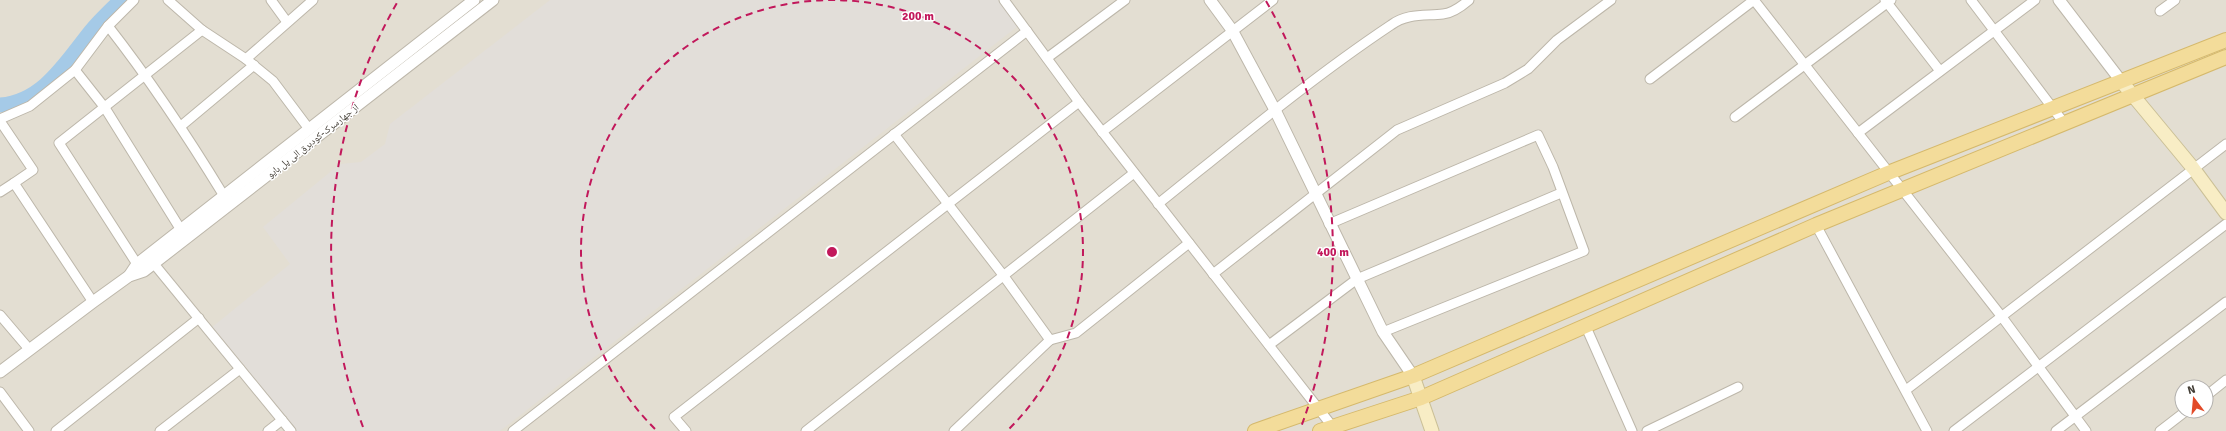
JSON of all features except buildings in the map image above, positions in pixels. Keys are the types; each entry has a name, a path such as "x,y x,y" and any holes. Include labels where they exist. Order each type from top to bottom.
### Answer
{"main road":[{"path":"1254,431 1413,376 1888,173 2226,40"},
{"path":"1326,429 1421,398 1586,327 1816,224 2226,57"},
{"path":"2121,81 2193,168 2226,213"},
{"path":"1413,376 1432,431"}],"street":[{"path":"0,192 33,170 0,120 30,106 75,70 108,26 134,0"},
{"path":"168,0 202,30 250,62 273,81 309,129"},
{"path":"271,0 287,22"},
{"path":"181,126 250,62 287,22 313,0"},
{"name":"از جهارسرک-کودبرق الی پل بایو","path":"129,276 137,264 151,260 493,0"},
{"path":"1004,0 1102,132 1318,409 1326,429"},
{"path":"1047,58 1124,0"},
{"path":"1210,0 1232,30 1275,110 1315,195 1383,332 1413,376"},
{"path":"1102,132 1272,0"},
{"path":"1158,204 1275,110 1392,23 1419,14 1444,14 1458,9 1470,0"},
{"path":"1213,274 1396,130 1504,83 1528,69 1557,40 1611,0"},
{"path":"1650,79 1754,0 1901,190 2002,317 2086,431"},
{"path":"1971,0 2064,124"},
{"path":"1858,133 2035,0"},
{"path":"2060,0 2121,81"},
{"path":"2160,11 2175,0"},
{"name":"از جهارسرک-کودبرق الی پل بایو","path":"0,372 129,276 144,271 151,260 181,230 472,1"},
{"path":"1735,117 1888,1 1940,71"},
{"path":"108,26 146,75 181,126 224,196"},
{"path":"137,264 59,143 202,30"},
{"path":"513,431 1027,31"},
{"path":"75,70 105,108 181,230"},
{"path":"686,431 674,417 1079,102"},
{"path":"894,134 947,205 1003,275 1050,340"},
{"path":"1330,224 1538,135 1552,167 1584,251 1383,332"},
{"path":"1906,390 2226,144"},
{"path":"806,431 1134,172"},
{"path":"14,183 93,302"},
{"path":"1269,345 1357,279 1561,193"},
{"path":"1816,224 1927,431"},
{"path":"1954,431 2226,224"},
{"path":"954,431 1050,340 1076,333 1189,243"},
{"path":"151,260 290,431"},
{"path":"2056,431 2226,302"},
{"path":"0,315 29,349"},
{"path":"56,431 198,318"},
{"path":"1586,327 1632,431"},
{"path":"160,431 240,369"},
{"path":"2214,390 2226,380"},
{"path":"1647,431 1738,387"},
{"path":"0,392 29,431"},
{"path":"2160,431 2176,419"},
{"path":"268,431 282,420"}],"shaded area":[{"path":"0,0 2226,0 2226,431 0,431"},
{"path":"550,0 998,0 1018,26 500,431 296,431 211,328 290,264 263,227 340,164 361,162 385,144 390,124"}],"waterway":[{"path":"0,105 29,97 41,88 63,67 94,27 121,0"}]}
